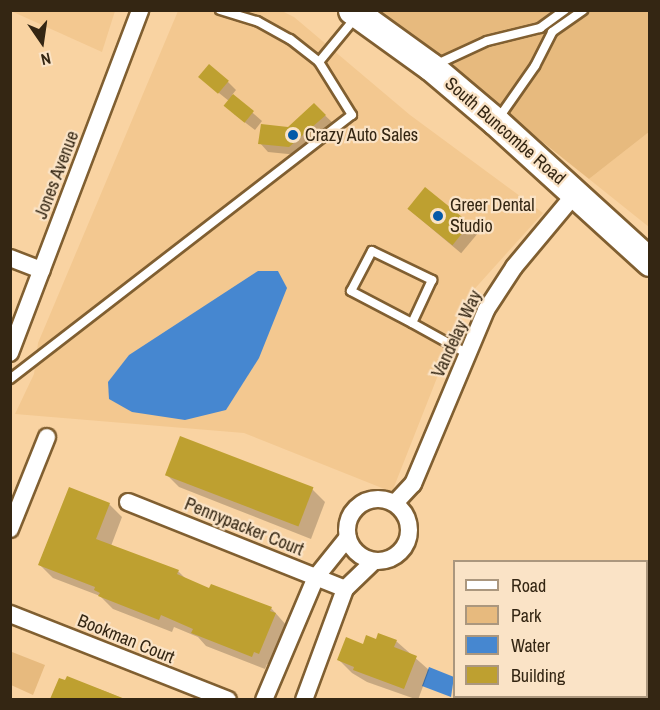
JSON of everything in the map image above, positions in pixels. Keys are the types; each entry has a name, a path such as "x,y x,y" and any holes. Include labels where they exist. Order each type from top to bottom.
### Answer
{"main road":[{"name":"South Buncombe Road","path":"355,12 431,67 496,122 650,262"}],"street":[{"name":"Jones Avenue","path":"10,353 140,10"},
{"name":"Vandelay Way","path":"395,503 413,484 486,309 514,267 575,194"},
{"path":"10,258 42,270"},
{"path":"10,529 47,437"},
{"path":"264,699 316,577 348,537 350,516 356,508 375,499 395,503 408,520 408,541 394,557 374,561 345,589 304,699"},
{"name":"Pennypacker Court","path":"128,502 345,589"},
{"path":"348,537 357,553 374,561"},
{"name":"Bookman Court","path":"10,614 228,699"}],"lane":[{"path":"10,378 352,115 319,62 290,39 257,21 220,10"},
{"path":"496,122 535,66 565,10"},
{"path":"431,67 488,41 559,22 583,10"},
{"path":"319,62 355,12"},
{"path":"412,324 432,280 372,251 351,291 412,324 468,354"}],"shaded area":[{"path":"11,11 115,11 102,52"},
{"path":"178,11 282,11 294,17 410,115 543,213 470,294 392,492 244,433 15,414 34,374 38,343"},
{"path":"649,132 649,227 589,179"}],"green space":[{"path":"378,11 649,11 649,132 589,179"},
{"path":"12,652 45,665 33,695 11,685"}],"water":[{"path":"258,271 278,271 287,288 259,358 226,410 185,420 132,412 109,399 108,382 129,355"},
{"path":"429,667 453,677 451,697 422,686"}],"building":[{"path":"209,64 229,81 218,94 198,77"},
{"path":"233,94 254,111 245,123 224,106"},
{"path":"314,103 326,115 289,147 258,144 261,124 288,127"},
{"name":"Greer Dental Studio","path":"425,187 470,224 452,245 407,209"},
{"path":"180,436 314,487 298,526 165,475"},
{"path":"69,487 110,503 96,539 179,570 177,574 209,588 211,584 272,607 270,611 276,613 259,654 254,652 252,657 191,633 193,629 161,615 159,620 98,596 100,593 94,590 95,587 38,565"},
{"path":"378,633 397,640 394,647 417,656 404,689 353,670 354,667 337,660 346,637 363,644 366,635 376,639"},
{"path":"67,676 125,699 50,699 59,678 65,680"}],"place":[{"name":"Crazy Auto Sales","path":"293,135"},
{"name":"Greer Dental Studio","path":"438,216"}]}
